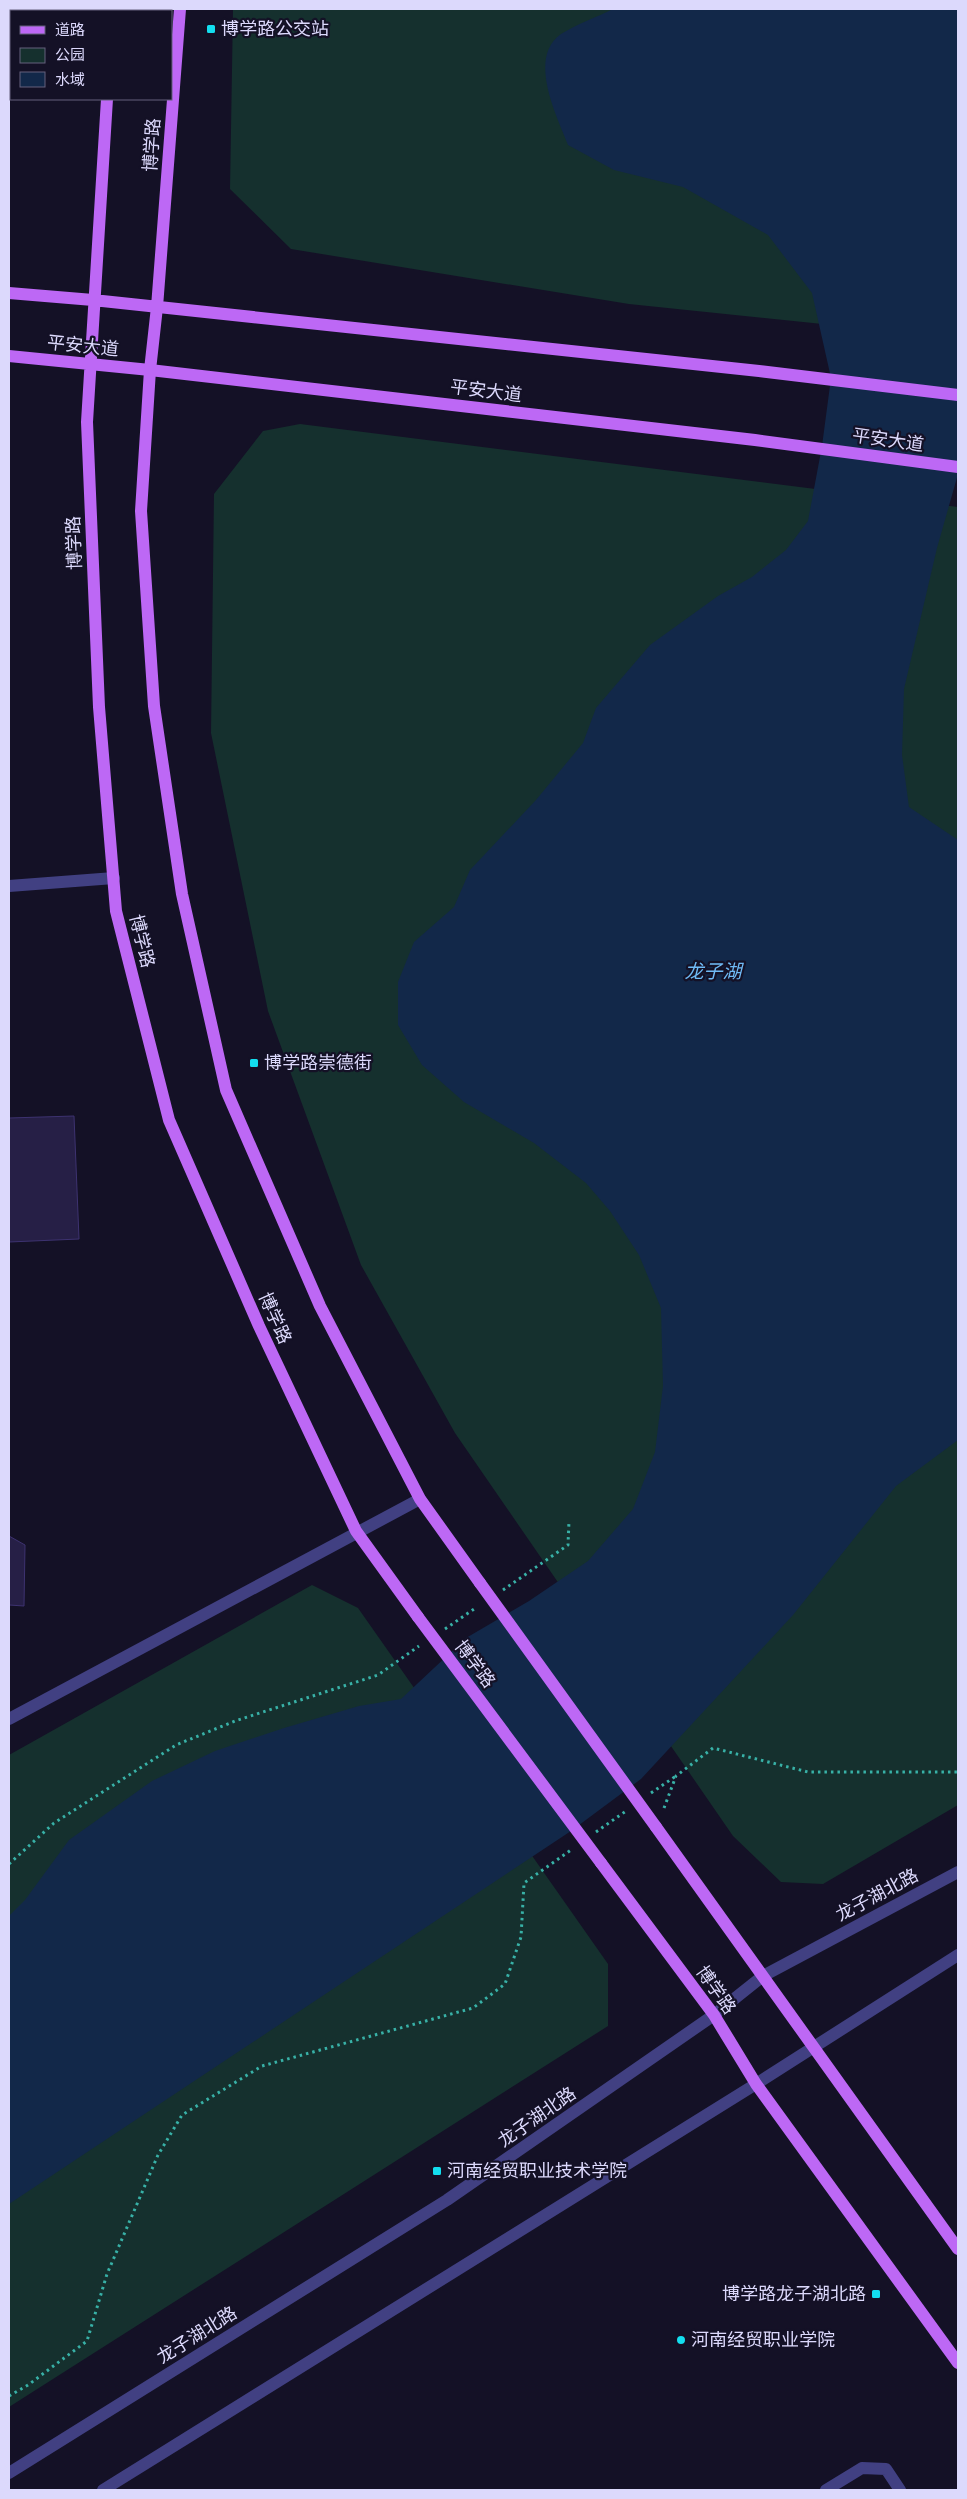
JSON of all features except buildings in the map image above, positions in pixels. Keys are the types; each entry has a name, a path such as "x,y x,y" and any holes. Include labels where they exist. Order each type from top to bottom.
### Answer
{"main road":[{"name":"博学路","path":"180,9 157,307 150,370 141,511 154,706 182,894 226,1090 320,1306 420,1499 958,2249"},
{"name":"博学路","path":"107,100 89,364 87,422 99,706 116,911 170,1120 259,1326 356,1531 714,2015 756,2084 958,2363"},
{"path":"9,294 94,300 760,371 958,395"},
{"name":"平安大道","path":"9,356 150,370 755,440 958,467"}],"street":[{"path":"9,886 114,878"},
{"path":"9,1719 356,1531 420,1499"},
{"name":"龙子湖北路","path":"9,2473 447,2200 714,2015 763,1976 958,1872"},
{"path":"103,2490 756,2084 958,1955"},
{"path":"826,2490 862,2468 886,2469 900,2490"}],"path":[{"path":"502,1590 568,1546 569,1522"},
{"path":"444,1630 485,1602"},
{"path":"9,1864 54,1824 176,1745 235,1721 378,1674 427,1641"},
{"path":"644,1798 714,1748 808,1772 958,1772"},
{"path":"656,1828 676,1776"},
{"path":"588,1838 628,1810"},
{"path":"9,2396 28,2386 87,2341 111,2265 158,2155 182,2115 262,2066 473,2008 504,1984 521,1937 524,1882 572,1849"}],"green space":[{"path":"233,9 958,9 958,338 629,304 291,249 230,189"},
{"path":"300,424 958,507 958,1805 823,1884 781,1882 733,1836 455,1433 361,1265 268,1011 211,733 214,494 263,431"},
{"path":"312,1585 358,1608 608,1964 608,2026 9,2407 9,1755"}],"water":[{"name":"龙子湖","path":"613,9 958,9 958,474 937,548 904,689 902,755 909,807 958,840 958,1440 896,1486 793,1615 641,1779 571,1831 9,2204 9,1916 25,1900 69,1840 152,1781 215,1751 359,1706 401,1699 466,1638 529,1601 588,1561 633,1509 655,1452 663,1386 661,1308 639,1255 610,1211 586,1183 534,1143 464,1102 422,1065 398,1025 398,982 414,942 454,907 470,870 536,800 583,743 596,708 650,645 718,596 752,577 786,550 808,521 822,446 831,378 812,293 768,235 683,187 614,170 568,145 557,119 545,72 546,57 551,44 567,30"}],"place":[{"name":"博学路公交站","path":"211,29"},
{"name":"博学路崇德街","path":"254,1063"},
{"name":"河南经贸职业技术学院","path":"437,2171"},
{"name":"博学路龙子湖北路","path":"876,2294"},
{"name":"河南经贸职业学院","path":"681,2340"}]}
